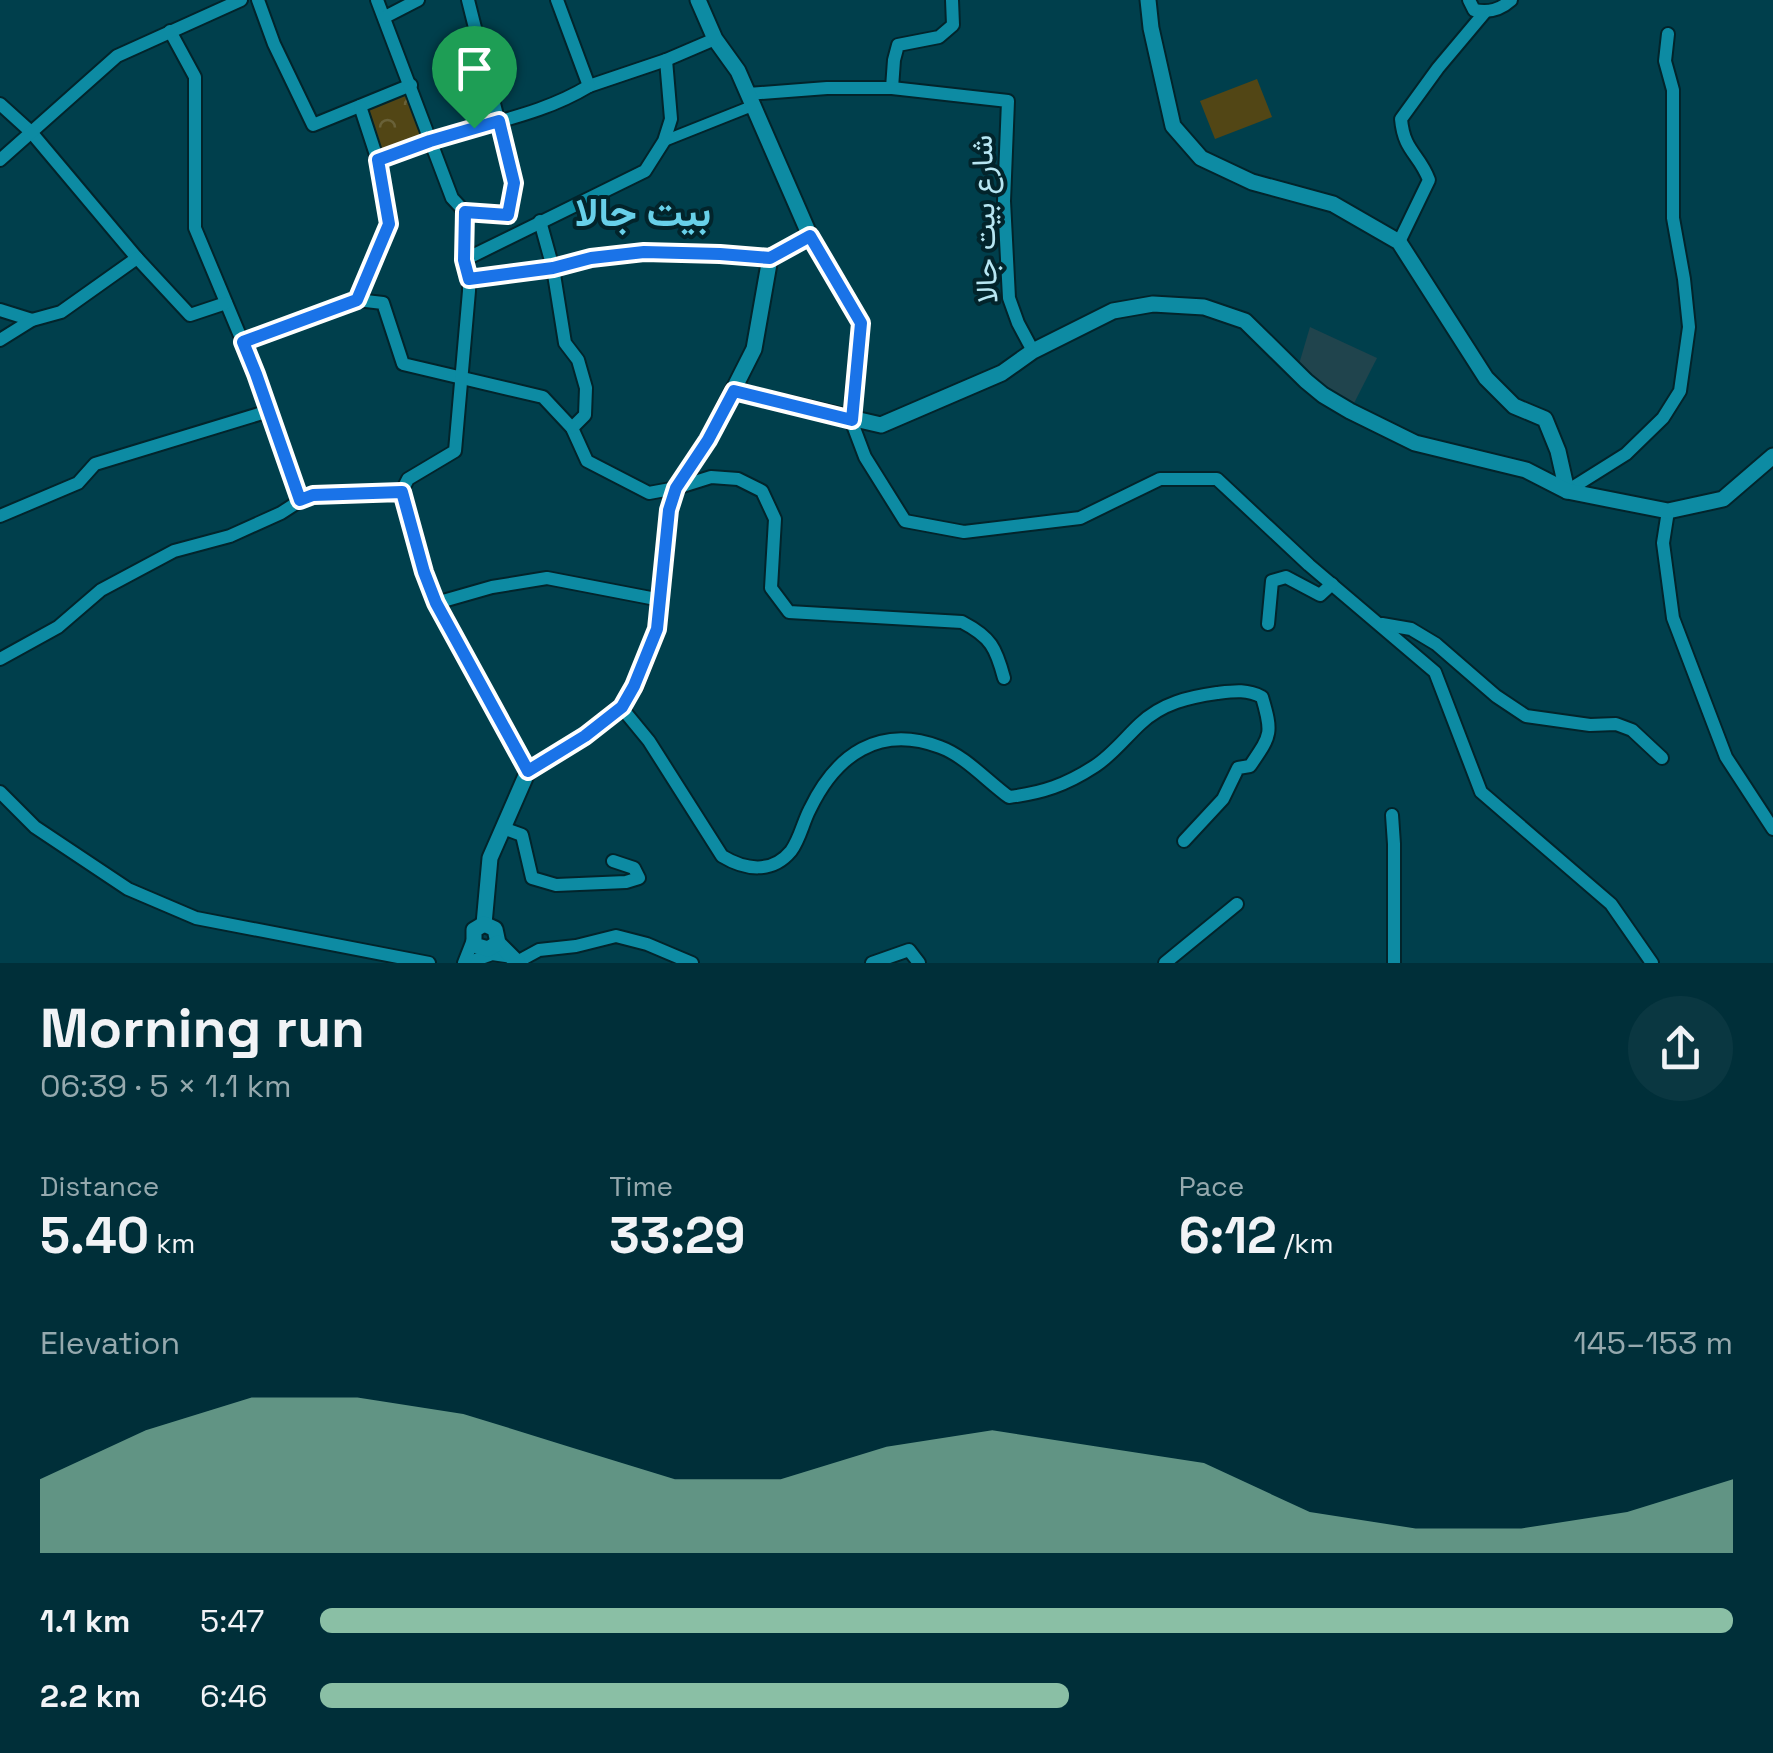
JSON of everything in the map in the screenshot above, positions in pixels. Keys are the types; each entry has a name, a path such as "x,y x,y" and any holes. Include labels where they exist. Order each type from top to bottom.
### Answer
{"street":[{"path":"0,160 117,56 240,0"},
{"path":"258,0 274,44 313,125 411,86"},
{"path":"378,0 452,198 465,212 508,215 514,183 468,0"},
{"path":"385,17 418,0"},
{"path":"557,0 588,86"},
{"path":"698,0 715,39 738,71 810,236 861,323 852,420 865,457 905,520 964,532 1080,518 1160,479 1217,479 1435,672 1481,792 1611,904 1652,963"},
{"path":"892,88 898,45 938,37 953,25 952,0"},
{"path":"1148,0 1173,126 1201,158 1252,182 1333,204 1399,242 1486,378 1514,406 1545,420 1568,492"},
{"path":"1469,0 1474,10 1485,12 1502,8 1511,0"},
{"path":"1399,242 1430,180 1409,150 1401,119 1485,12"},
{"path":"170,31 195,77 195,228 243,342 300,500"},
{"path":"1568,492 1626,454 1663,418 1680,391 1689,326 1673,218 1673,90 1665,61 1668,34"},
{"path":"378,160 532,113 588,86 715,39"},
{"path":"464,260 645,171 664,141 671,119 666,60"},
{"name":"شارع بيت جالا","path":"750,100 826,88 892,88 1008,101 1004,201 1009,298 1033,351"},
{"path":"664,141 750,100"},
{"path":"0,104 32,132 190,315 226,303"},
{"path":"357,300 389,224 378,160 360,106"},
{"path":"465,212 464,260 469,279 455,450 408,479 402,492 436,603 528,771"},
{"path":"540,221 553,268 565,343 578,360 586,388 586,415 572,428"},
{"path":"469,279 644,252 770,258 810,236"},
{"path":"0,340 32,320 61,312 137,258"},
{"path":"484,924 490,858 528,771 585,736 622,707 634,686 657,629 667,524 676,488 708,440 754,349 770,258"},
{"path":"243,342 357,300 382,303 403,364 543,398 572,428 586,462 649,493 712,477 738,479 762,491 774,520 772,588 789,612 962,622 982,632 998,652 1004,678"},
{"path":"734,391 881,425 1002,373 1033,351 1113,311 1153,304 1204,306 1245,322 1306,381 1350,411 1415,443 1526,470 1568,492 1668,511 1723,499 1773,456"},
{"path":"0,310 32,320"},
{"path":"0,516 78,483 95,464 269,411"},
{"path":"0,659 58,627 101,590 174,551 230,536 313,495 402,492"},
{"path":"1668,511 1663,543 1673,618 1726,757 1773,829"},
{"path":"1268,624 1272,581 1286,577 1320,595 1332,584"},
{"path":"436,603 492,587 547,578 661,600"},
{"path":"1380,624 1410,629 1436,644 1496,696 1526,716 1590,725 1616,724 1632,730 1662,758"},
{"path":"622,707 722,856 752,869 778,863 794,848 830,773 856,750 888,739 914,739 944,748 1008,797 1030,794 1054,789 1093,768 1144,720 1178,700 1250,691 1262,698 1270,724 1268,740 1250,766 1238,768 1224,799 1184,841"},
{"path":"0,792 35,827 128,889 196,918 429,963"},
{"path":"1392,815 1394,963"},
{"path":"503,828 522,835 532,878 544,882 596,884 639,878 634,868 613,861"},
{"path":"1165,963 1236,904"},
{"path":"470,962 474,930 484,924"},
{"path":"470,962 493,946 495,929 484,924"},
{"path":"470,962 492,954 516,960 539,950 616,936 692,963"},
{"path":"473,940 479,948 493,946 516,960"},
{"path":"872,963 909,950 919,963"}],"shaded area":[{"path":"1310,327 1377,358 1350,411 1297,371"}],"green space":[{"path":"1257,79 1272,117 1215,139 1200,101"},
{"path":"411,85 430,141 378,161 360,106"}],"district":[{"name":"بيت جالا","path":"643,212"}],"route":[{"path":"499,121 514,183 508,215 465,212 464,260 469,279 644,252 770,258 810,236 861,323 852,420 734,391 676,488 663,554 657,629 634,686 622,707 585,736 528,771 436,603 402,492 337,493 300,500 243,342 357,300 389,224 378,160 474,128 499,121"}]}
